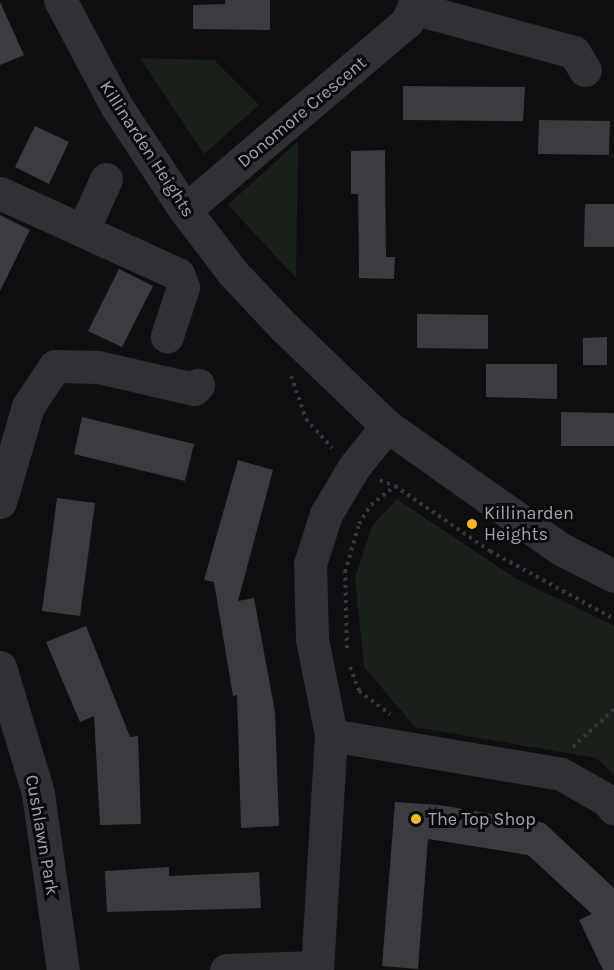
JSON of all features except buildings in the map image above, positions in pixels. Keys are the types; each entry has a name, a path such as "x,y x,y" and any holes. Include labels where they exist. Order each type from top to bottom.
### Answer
{"street":[{"name":"Killinarden Heights","path":"60,0 117,107 185,210 233,273 387,426 561,549 614,576"},
{"name":"Donomore Crescent","path":"185,210 407,22 415,4 574,52 585,70"},
{"path":"83,230 106,179"},
{"path":"0,193 178,274 183,287 167,336"},
{"path":"0,502 28,406 55,366 98,367 194,389 198,385"},
{"path":"226,970 317,968 332,735 312,639 310,564 326,514 354,467 387,426"},
{"name":"Cushlawn Park","path":"0,667 39,794 63,970"},
{"path":"332,735 561,774 607,800 614,809"}],"path":[{"path":"291,376 306,419 334,451"},
{"path":"374,478 395,486 490,551 614,619"},
{"path":"395,486 371,505 359,524 345,572 345,617 347,659 360,691 396,718"},
{"path":"573,747 614,709"}],"shaded area":[{"path":"140,58 214,60 259,105 204,154"},
{"path":"298,141 296,278 228,205"},
{"path":"397,499 515,578 614,626 614,775 596,758 415,727 364,667 355,578 372,526"}],"place":[{"name":"Killinarden Heights","path":"472,524"},
{"name":"The Top Shop","path":"416,819"}]}
